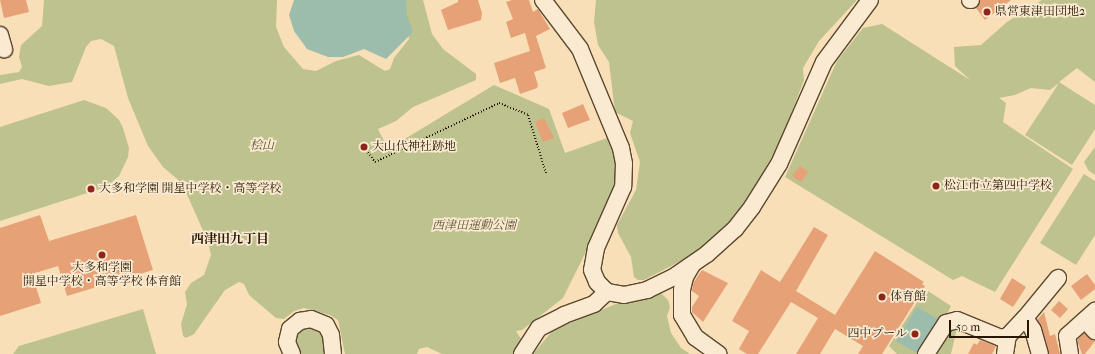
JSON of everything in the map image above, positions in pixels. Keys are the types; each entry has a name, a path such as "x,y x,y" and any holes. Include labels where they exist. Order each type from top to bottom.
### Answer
{"street":[{"path":"543,0 580,49 621,148 624,164 623,187 592,259 594,277 606,292 624,295 647,290 692,264 735,229 756,202 779,164 824,62 870,0"},
{"path":"692,264 685,277 682,290 682,315 695,337 718,354"},
{"path":"926,354 946,323 957,320 1001,338 1008,336 1058,278"},
{"path":"522,354 539,328 564,315 594,304 606,292"},
{"path":"292,354 287,342 290,329 300,321 311,318 326,325 331,335 334,354"},
{"path":"1025,318 1033,330 1040,354"},
{"path":"1070,354 1067,336 1092,321"},
{"path":"1005,354 1008,336"}],"path":[{"path":"366,150 375,162 499,103 528,115 546,173"}],"green space":[{"name":"桧山","path":"44,0 277,0 276,27 284,47 303,69 316,71 336,61 359,55 385,71 390,69 394,58 409,39 404,0 423,0 432,34 443,49 476,74 476,80 413,107 396,121 378,129 388,149 494,85 549,109 565,153 610,137 618,165 618,180 613,197 563,298 522,330 516,331 521,339 516,354 442,354 427,347 419,349 417,354 345,354 338,320 330,315 304,308 294,311 284,319 276,318 249,295 244,284 239,282 225,290 194,334 186,338 183,336 181,324 187,304 185,292 191,283 204,275 211,255 208,242 182,183 163,167 148,146 128,98 114,46 101,39 91,41 86,47 72,82 49,86 22,79 0,84 0,75 19,72 22,67 19,57 21,45 42,26"},
{"path":"596,0 857,0 819,41 803,68 804,80 782,138 754,190 734,217 698,252 644,280 638,280 634,277 631,257 618,233 617,225 636,190 640,162 630,133 633,121 615,112 609,62 598,45 594,22"},
{"path":"1042,0 1095,0 1095,82 1077,68 1059,82 1095,105 1095,129 1072,165 1025,135 1059,83 1050,90 1031,88 1015,95 999,98 1006,103 1003,122 1073,169 995,292 962,276 953,280 785,177 837,61 863,28 882,24 970,80 955,66 954,47 981,45 1007,22"},
{"path":"84,100 106,108 119,120 123,128 129,148 128,157 119,176 106,187 0,221 0,127"},
{"path":"1095,147 1095,175 1088,170 1084,162"},
{"path":"1084,174 1095,181 1095,235 1076,265 1040,243"},
{"name":"四中プール","path":"928,291 951,306 919,354 897,354 889,346 918,301 922,303"},
{"path":"661,293 668,300 670,307 667,316 671,333 681,348 690,354 533,354 553,330 623,301"},
{"path":"143,309 156,354 13,354 19,346"},
{"path":"307,325 314,327 326,336 327,354 299,354 294,341 296,334"},
{"path":"946,325 957,328 951,354 929,354"}],"shaded area":[{"path":"294,0 406,0 407,16 413,32 386,59 364,49 343,57 328,57 307,49 294,31 289,15"},
{"path":"917,307 938,319 917,353 896,341"}],"building":[{"path":"0,0 26,0 29,12 4,18"},
{"path":"458,0 478,0 482,13 481,20 448,30 441,10 458,2"},
{"path":"512,0 529,0 533,12 538,9 550,29 536,36 546,68 534,72 538,85 537,88 520,94 515,78 500,83 494,63 530,51 525,33 511,38 506,22 513,19 506,2"},
{"name":"県営東津田団地2","path":"980,0 1011,0 985,20 976,8"},
{"path":"583,104 590,120 568,128 562,113"},
{"path":"544,118 554,138 543,142 535,122"},
{"path":"800,166 808,172 801,182 792,176"},
{"path":"40,215 49,241 136,215 153,270 67,296 58,266 32,274 41,303 0,316 0,228"},
{"path":"814,227 828,235 796,291 835,315 875,251 924,282 922,284 925,286 882,354 858,354 863,346 835,329 820,354 796,354 818,318 791,302 758,354 747,354 739,349 749,331 732,321 761,270 780,282"},
{"path":"702,270 728,283 703,322 692,312 692,307 699,296 692,291 693,283"},
{"path":"1087,274 1095,285 1095,289 1081,300 1071,286"},
{"path":"1012,278 1026,287 1013,307 1000,299"},
{"path":"1059,301 1068,309 1060,318 1051,310"},
{"path":"1044,312 1050,336 1055,334 1060,354 1049,354 1037,320"},
{"path":"1084,333 1095,341 1085,354 1082,354 1077,340"},
{"path":"980,340 996,346 992,354 968,354 974,343 977,345"}],"place":[{"name":"県営東津田団地2","path":"987,12"},
{"name":"大山代神社跡地","path":"364,147"},
{"name":"松江市立第四中学校","path":"936,186"},
{"name":"大多和学園 開星中学校・高等学校","path":"91,189"},
{"name":"大多和学園 開星中学校・高等学校 体育館","path":"102,255"},
{"name":"体育館","path":"882,297"},
{"name":"四中プール","path":"915,334"}],"district":[{"name":"西津田九丁目","path":"230,239"}],"park label":[{"name":"西津田運動公園","path":"474,226"}]}
